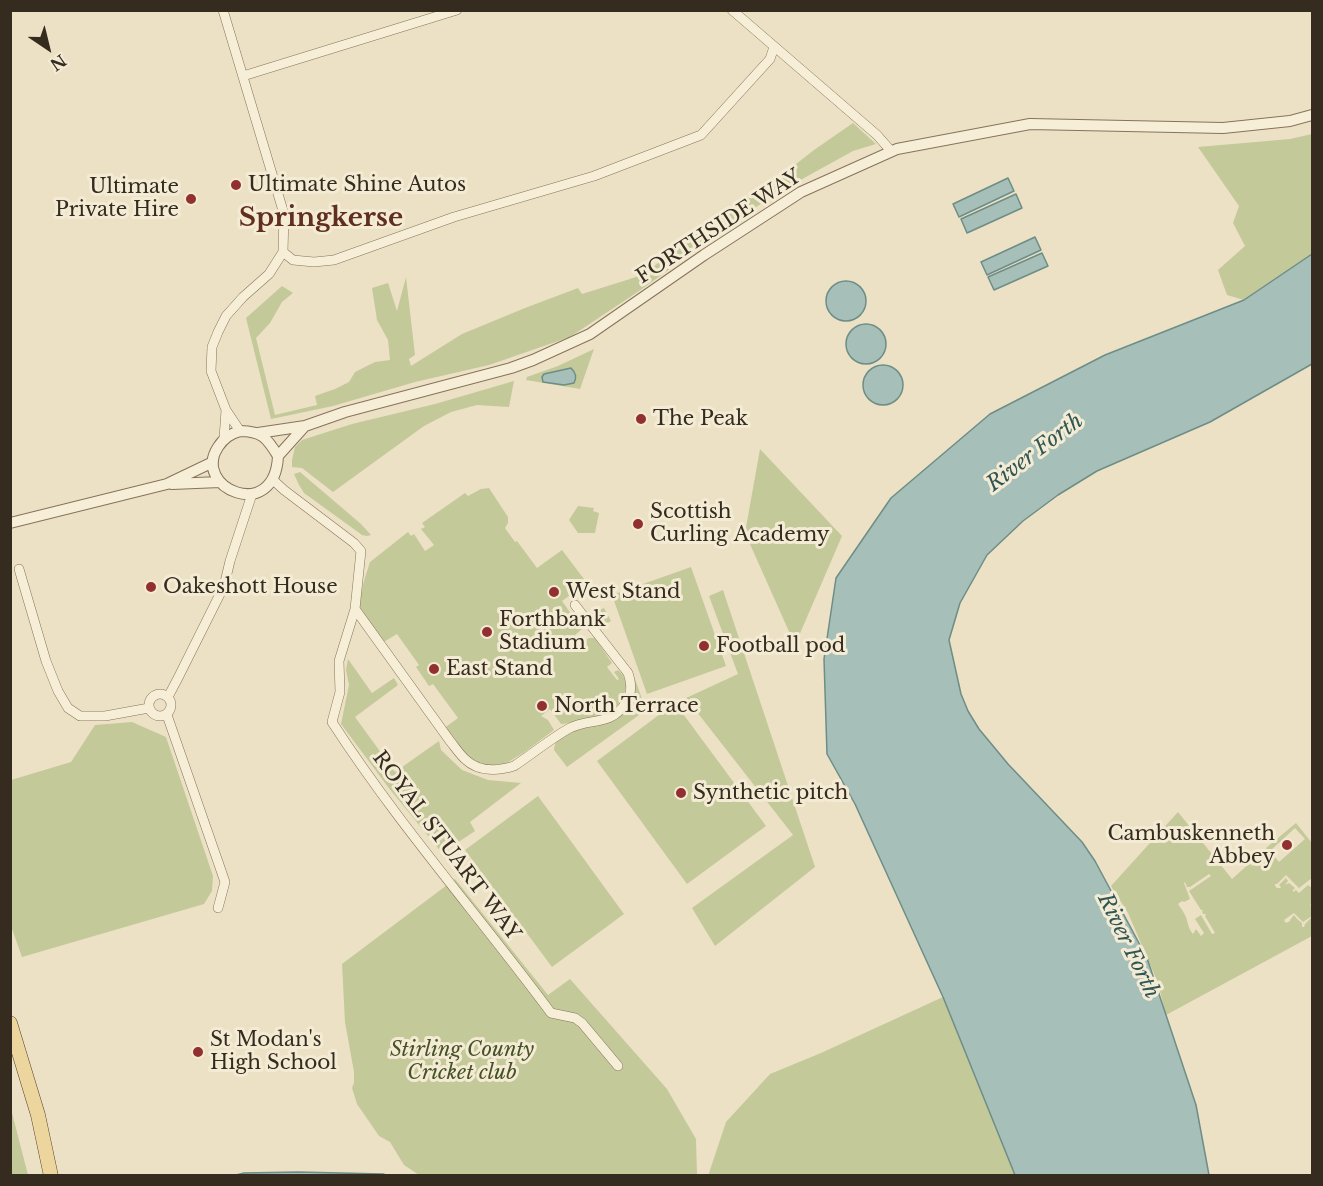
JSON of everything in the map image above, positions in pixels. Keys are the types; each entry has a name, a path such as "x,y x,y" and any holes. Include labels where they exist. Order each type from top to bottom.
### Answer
{"main road":[{"path":"10,1023 38,1115 51,1176"}],"street":[{"path":"223,10 284,214 283,252 269,274 226,316 212,347 211,371 226,410 240,431"},
{"path":"243,76 457,10"},
{"path":"732,10 877,135 891,151"},
{"path":"283,252 293,260 314,262 334,260 454,217 594,176 701,135 770,59 774,47"},
{"name":"FORTHSIDE WAY","path":"258,433 305,426 345,412 511,368 533,360 590,334 704,255 801,192 897,149 1030,124 1223,128 1290,122 1312,115"},
{"path":"224,438 240,431 251,431 267,439 278,456 274,477 263,489 246,495 236,493 220,482 215,473 213,462 215,452 224,438 226,410"},
{"name":"FORTHSIDE WAY","path":"278,456 305,426"},
{"path":"10,523 167,484 213,462"},
{"name":"ROYAL STUART WAY","path":"272,479 354,543 361,551 355,609 339,661 340,692 333,722 353,754 412,833 551,1013 575,1018 582,1023 618,1066"},
{"path":"167,484 220,482"},
{"path":"168,697 224,586 252,494"},
{"path":"19,569 46,661 58,691 68,708 80,716 105,716 149,708"},
{"path":"355,609 422,704 466,761 477,767 503,770 514,766 569,728 612,717 620,712 630,694 631,683 628,673 575,605"},
{"path":"149,708 154,696 162,694 168,697 171,708 167,715 225,882 218,909"},
{"path":"149,708 156,716 167,715"}],"green space":[{"path":"853,123 876,144 853,151 751,210 642,289 570,337 489,365 415,382 333,406 271,419 246,318 282,286 293,293 282,302 270,323 256,338 275,415 317,405 315,396 349,382 355,372 375,362 390,360 388,340 377,320 372,288 388,283 397,311 406,277 415,355 409,359 411,366 462,334 525,308 578,288 582,294 644,274 712,220 717,222 733,212 745,199 754,197"},
{"path":"1312,134 1312,254 1244,300 1227,295 1218,270 1245,246 1233,223 1239,206 1198,147 1290,139"},
{"path":"594,349 580,389 526,380 527,377 558,366"},
{"path":"514,381 509,407 477,405 451,412 424,426 333,492 302,468 292,467 295,447 302,440 352,424 435,404"},
{"path":"760,449 842,536 795,645 745,533"},
{"path":"300,472 371,535 362,535 304,493 294,474"},
{"name":"Forthbank Stadium","path":"489,488 508,517 505,528 537,568 562,550 587,583 562,601 582,629 575,635 581,643 589,638 595,638 612,663 607,667 617,680 619,679 614,672 618,670 626,683 622,700 609,714 561,724 550,709 541,716 548,720 554,730 505,764 492,765 467,759 443,729 458,718 433,684 429,686 416,667 419,665 397,634 382,643 360,608 360,599 370,562 408,532 411,536 414,534 425,551 434,545 421,529 425,527 422,523 465,493 468,496 481,489"},
{"path":"578,506 594,508 593,511 599,513 595,533 578,533 569,520"},
{"path":"691,567 726,666 647,694 612,595"},
{"path":"723,590 815,867 715,946 692,908 793,835 686,698 738,674 709,596"},
{"path":"604,608 611,621 598,629 589,614"},
{"path":"348,659 372,693 394,678 398,685 355,717 395,772 439,741 441,750 462,770 488,780 521,783 470,822 475,831 442,853 388,787 341,724 349,685 346,670"},
{"path":"631,668 646,710 567,767 554,750 556,743 566,733 605,721 628,702 627,670"},
{"name":"Synthetic pitch","path":"675,703 766,826 687,884 597,761"},
{"path":"132,722 166,737 213,876 212,891 204,904 22,957 11,926 11,780 71,762 95,725"},
{"path":"538,796 624,914 552,967 465,850"},
{"path":"1178,812 1232,879 1250,863 1252,866 1268,851 1266,848 1296,823 1312,843 1312,878 1299,888 1286,875 1275,886 1280,888 1279,885 1286,878 1288,881 1285,885 1289,883 1295,888 1293,892 1296,890 1299,893 1308,885 1312,888 1312,904 1310,905 1312,916 1303,922 1294,913 1284,920 1286,923 1290,921 1294,915 1304,927 1312,917 1312,936 1166,1015 1158,983 1128,913 1111,886","holes":["1295,828 1305,839 1279,862 1270,851","1209,874 1211,876 1189,891 1203,910 1203,914 1206,914 1215,933 1212,934 1201,915 1195,919 1204,933 1201,936 1196,929 1193,934 1191,932 1178,904 1190,899 1185,882 1187,887 1190,887"]},
{"name":"Stirling County Cricket club","path":"455,879 548,995 570,979 667,1089 696,1139 697,1175 419,1175 404,1165 390,1142 379,1136 357,1104 352,1088 354,1072 345,1022 342,964"},
{"path":"943,997 1015,1175 708,1176 726,1122 770,1074"},
{"path":"11,1109 28,1175 11,1175"}],"water":[{"path":"1008,178 1014,191 959,217 953,204"},
{"path":"1016,194 1022,208 967,233 961,219"},
{"path":"1035,237 1041,250 987,275 981,262"},
{"path":"1042,253 1048,266 994,290 988,277"},
{"name":"River Forth","path":"1312,254 1312,364 1210,422 1097,471 1058,495 1023,521 987,555 960,603 949,640 961,694 968,711 979,729 1008,764 1082,842 1095,861 1147,958 1196,1105 1209,1175 1015,1175 943,997 855,804 827,754 824,659 836,578 891,498 990,414 1105,355 1244,300"},
{"path":"846,281 860,287 866,301 860,315 846,321 832,315 826,301 832,287"},
{"path":"866,324 880,330 886,344 880,358 866,364 852,358 846,344 852,330"},
{"path":"883,365 897,371 903,385 897,399 883,405 869,399 863,385 869,371"},
{"path":"571,368 576,375 574,383 564,385 543,382 544,374"},
{"path":"298,1172 383,1174 386,1175 236,1175"}],"place":[{"name":"Ultimate Shine Autos","path":"236,185"},
{"name":"Ultimate Private Hire","path":"191,199"},
{"name":"The Peak","path":"641,419"},
{"name":"Scottish Curling Academy","path":"638,524"},
{"name":"Oakeshott House","path":"151,587"},
{"name":"West Stand","path":"554,592"},
{"name":"Forthbank Stadium","path":"487,632"},
{"name":"Football pod","path":"704,646"},
{"name":"East Stand","path":"434,669"},
{"name":"North Terrace","path":"542,706"},
{"name":"Synthetic pitch","path":"681,793"},
{"name":"Cambuskenneth Abbey","path":"1287,845"},
{"name":"St Modan's High School","path":"198,1052"}],"district":[{"name":"Springkerse","path":"321,219"}]}
